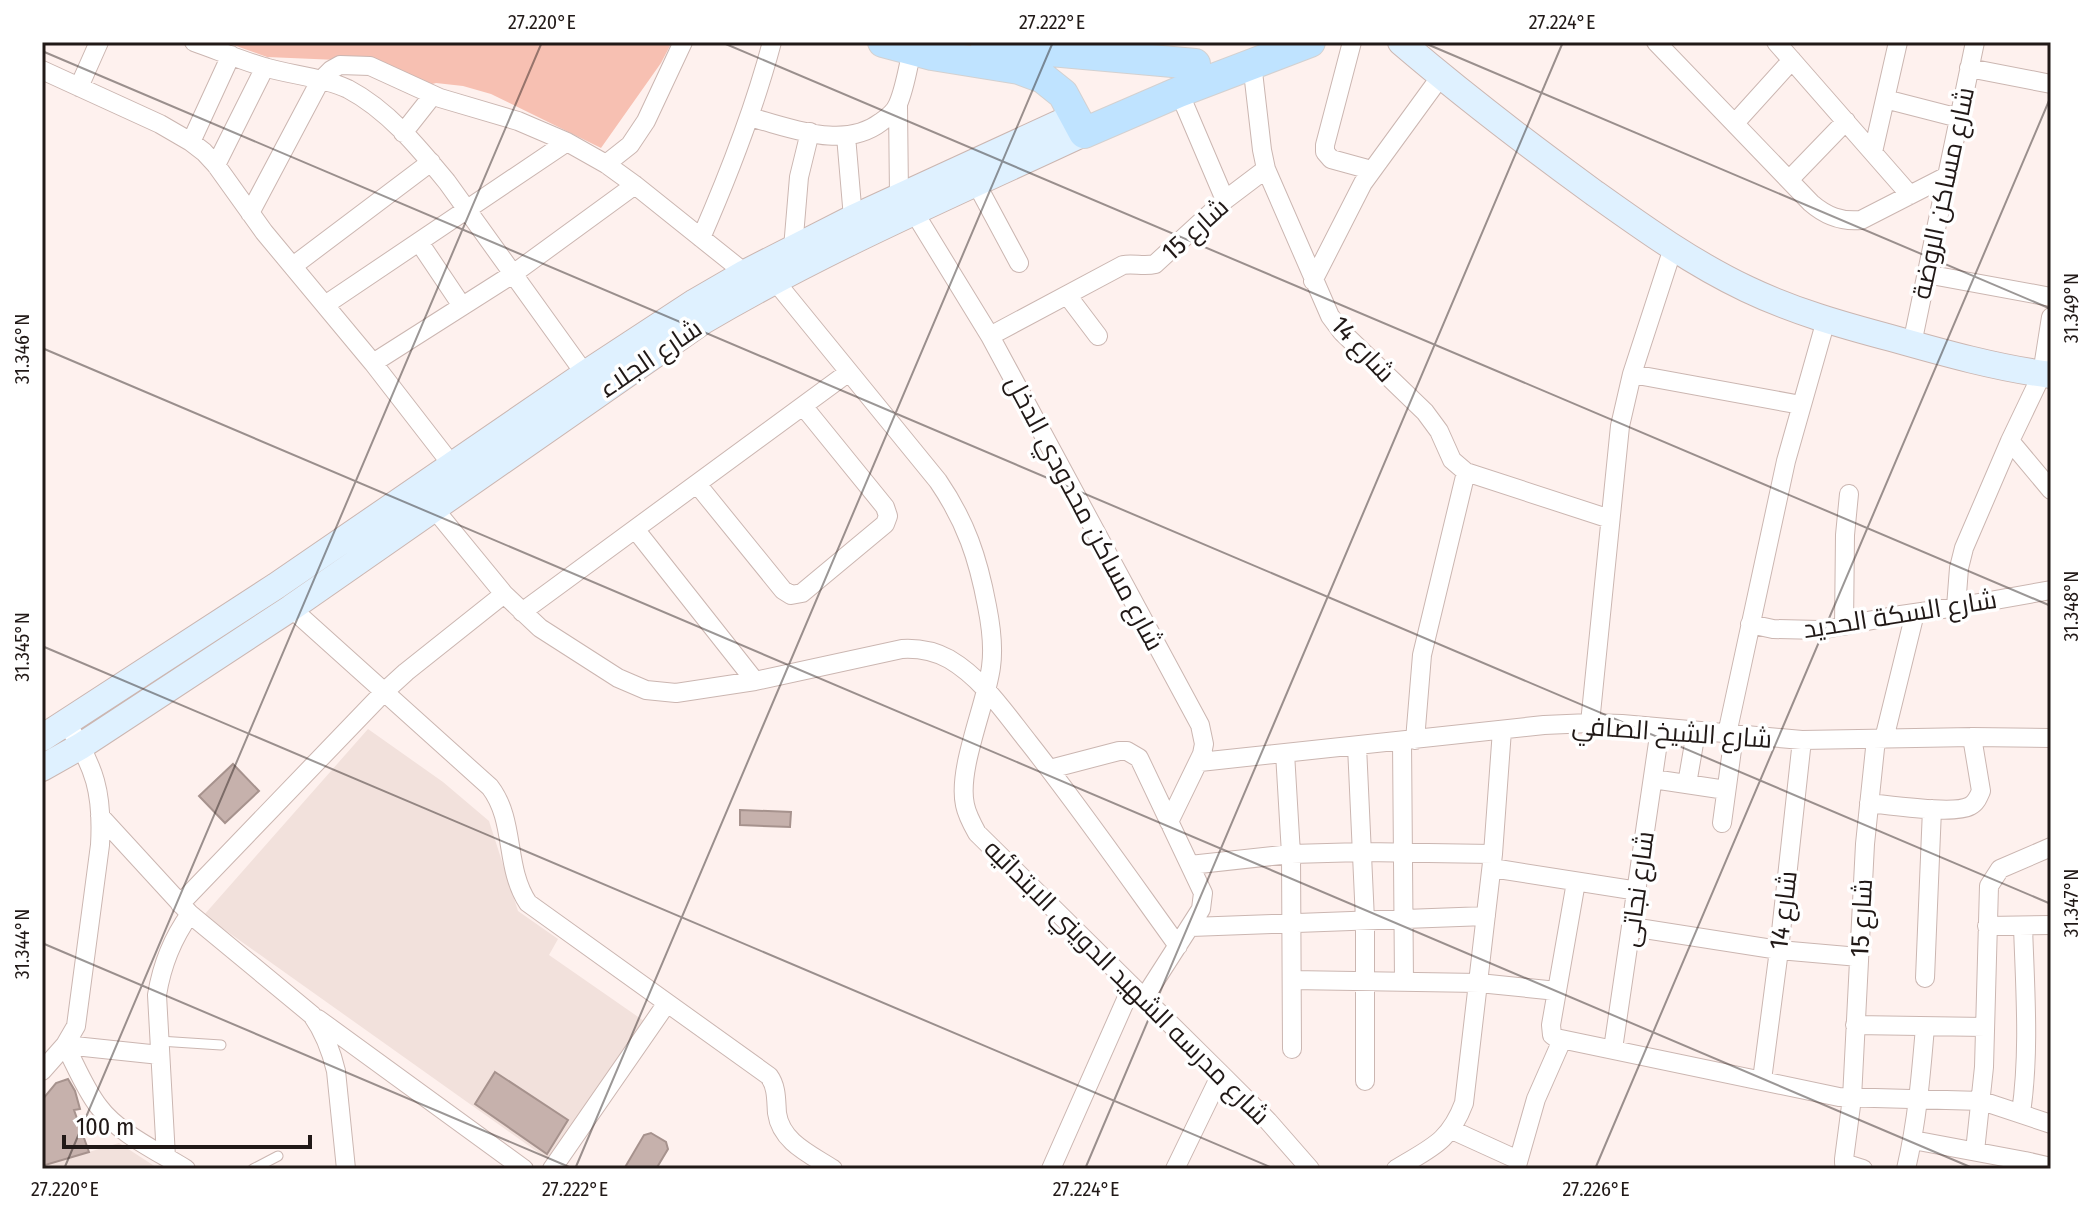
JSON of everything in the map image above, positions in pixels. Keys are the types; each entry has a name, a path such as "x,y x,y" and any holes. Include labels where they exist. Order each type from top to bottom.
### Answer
{"main road":[{"path":"883,42 1031,72 1063,94 1079,125"},
{"path":"976,42 1195,64"},
{"name":"شارع الجلاء","path":"1079,125 1195,64 1310,42"},
{"name":"شارع الجلاء","path":"1079,125 1179,92 1253,53"}],"street":[{"path":"79,87 99,42"},
{"path":"194,42 265,67 338,85 394,123 431,162 585,374"},
{"path":"606,164 630,145 646,121 683,42"},
{"path":"701,238 749,117 772,42"},
{"path":"1352,42 1325,152 1331,159 1371,170"},
{"path":"1401,42 1521,139 1673,248 1747,289 1826,320 1984,363 2046,374"},
{"path":"1656,42 1820,210 1840,219 1861,220 1947,176"},
{"path":"1776,42 1910,195"},
{"path":"1873,152 1898,42"},
{"name":"شارع مساكن الروضة","path":"1912,344 1973,42"},
{"path":"907,204 898,105 912,50"},
{"name":"شارع 14","path":"1253,53 1266,169 1335,325 1425,412 1439,431 1452,460 1466,472"},
{"path":"191,142 231,55"},
{"path":"1735,123 1792,60"},
{"path":"250,213 320,81 340,65 361,65 378,69 433,95 518,121 567,142 635,185 745,273"},
{"path":"216,165 265,67"},
{"path":"1969,68 2051,84"},
{"path":"42,70 160,124 191,142 216,165 250,213 452,465"},
{"path":"1313,281 1371,170 1441,76"},
{"path":"1179,92 1225,200"},
{"path":"403,133 433,95"},
{"path":"1885,99 1959,118"},
{"path":"749,117 828,136 846,136 876,126 898,105"},
{"path":"1789,180 1846,121"},
{"name":"شارع الجلاء","path":"42,768 81,746 291,608 425,498 452,465 670,318 745,273 853,218 976,183 1079,125"},
{"name":"شارع الجلاء","path":"42,738 276,586 425,498 727,307 907,204 1079,125"},
{"path":"793,248 797,187 810,132"},
{"path":"846,136 853,218"},
{"path":"325,305 567,142"},
{"path":"293,266 431,162"},
{"name":"شارع 15","path":"990,336 1123,265 1130,263 1146,267 1155,264 1225,200 1266,169"},
{"path":"976,183 1019,263"},
{"path":"373,363 513,274 635,185"},
{"name":"شارع مساكن محدودي الدخل","path":"907,204 990,336 1200,725 1204,744 1200,762 1169,822"},
{"path":"419,242 462,306"},
{"path":"1590,723 1620,426 1632,374 1673,248"},
{"path":"1926,274 2051,297"},
{"name":"شارع مدرسه الشهيد الدويني الابتدائيه","path":"775,281 938,481 968,533 981,572 993,637 987,689 963,788 965,804 977,833 1268,1121 1310,1169"},
{"path":"1067,295 1098,336"},
{"path":"1956,607 1964,548 2010,441 2046,374 2051,317"},
{"path":"1722,823 1731,734 1750,624 1786,461 1826,320"},
{"path":"522,612 849,372"},
{"path":"1632,374 1801,405"},
{"path":"697,484 783,590 791,595 802,593 885,524 888,516 885,507 803,406"},
{"path":"2010,441 2051,490"},
{"path":"1404,981 1403,852 1408,740 1422,655 1466,472 1610,519"},
{"path":"1844,626 1845,535 1849,494"},
{"path":"425,498 504,594 540,628 618,678 646,690 676,693 755,681 917,648 951,660 987,689 1050,769 1178,946"},
{"path":"635,529 755,681"},
{"name":"شارع السكة الحديد","path":"1750,624 1797,631 1820,630 2051,590"},
{"path":"166,1157 157,995 167,952 185,909 383,693 504,594"},
{"path":"291,608 481,778 497,797 504,815 515,876 528,903 769,1076 774,1083 778,1121 787,1138 833,1169"},
{"name":"شارع 15","path":"1863,1169 1844,1163 1852,1098 1865,844 1880,739 1915,613"},
{"name":"شارع الشيخ الصافي","path":"1200,762 1590,723 1802,740 2051,738"},
{"path":"44,1065 73,1035 79,1016 100,845 100,816 93,770 67,724"},
{"name":"شارع نجاتى","path":"1613,1049 1660,729"},
{"path":"1396,1169 1441,1142 1452,1130 1464,1103 1492,861 1502,730"},
{"path":"1687,784 1696,732"},
{"path":"1869,803 1932,809 1966,808 1978,799 1981,791 1972,737"},
{"name":"شارع 14","path":"1762,1080 1802,740"},
{"path":"1357,746 1365,920 1365,1081"},
{"path":"1050,769 1119,751 1133,753 1139,758 1204,899 1178,946 1138,992 1051,1169"},
{"path":"1285,753 1291,854 1292,1049"},
{"path":"1653,779 1726,790"},
{"path":"1925,978 1932,809"},
{"path":"100,816 185,909 312,1015 524,1169"},
{"path":"1975,1151 1982,1101 1989,886 2000,869 2051,847"},
{"path":"1190,865 1291,854 1403,852 1492,861 1576,882 1638,891"},
{"path":"1576,882 1552,1035 1562,1040 1852,1098 1982,1101 2051,1124"},
{"path":"1191,927 1486,916"},
{"path":"1987,926 2051,925"},
{"path":"2021,1113 2027,1044 2023,926"},
{"path":"1632,927 1779,950 1859,957"},
{"path":"1292,980 1479,983 1557,991"},
{"path":"552,1169 667,1003"},
{"path":"312,1015 333,1056 346,1169"},
{"path":"1855,1025 1985,1027"},
{"path":"1906,1169 1919,1100 1925,1027"},
{"path":"1452,1130 1517,1165 1536,1099 1562,1040"},
{"path":"65,1045 160,1048"},
{"path":"65,1045 92,1097 109,1118 186,1169"},
{"path":"1175,1169 1221,1074"},
{"path":"1913,1140 1975,1151 2003,1163 2051,1167"}],"lane":[{"path":"160,1048 221,1045"},
{"path":"253,1169 278,1156"}],"shaded area":[{"path":"225,42 672,42 661,63 601,148 491,94 463,86 436,83 425,86 361,61 267,57"},
{"path":"368,729 443,782 489,821 518,911 558,939 549,955 644,1021 553,1163 204,915"},
{"path":"119,1143 159,1169 42,1169 42,1166"}],"building":[{"path":"233,764 259,791 225,823 199,796"},
{"path":"740,810 791,812 790,827 740,825"},
{"path":"495,1072 568,1120 547,1154 475,1104"},
{"path":"68,1079 75,1091 80,1109 74,1110 89,1152 42,1166 42,1100 56,1083"},
{"path":"651,1133 666,1142 668,1149 656,1169 624,1169 644,1135"}]}
